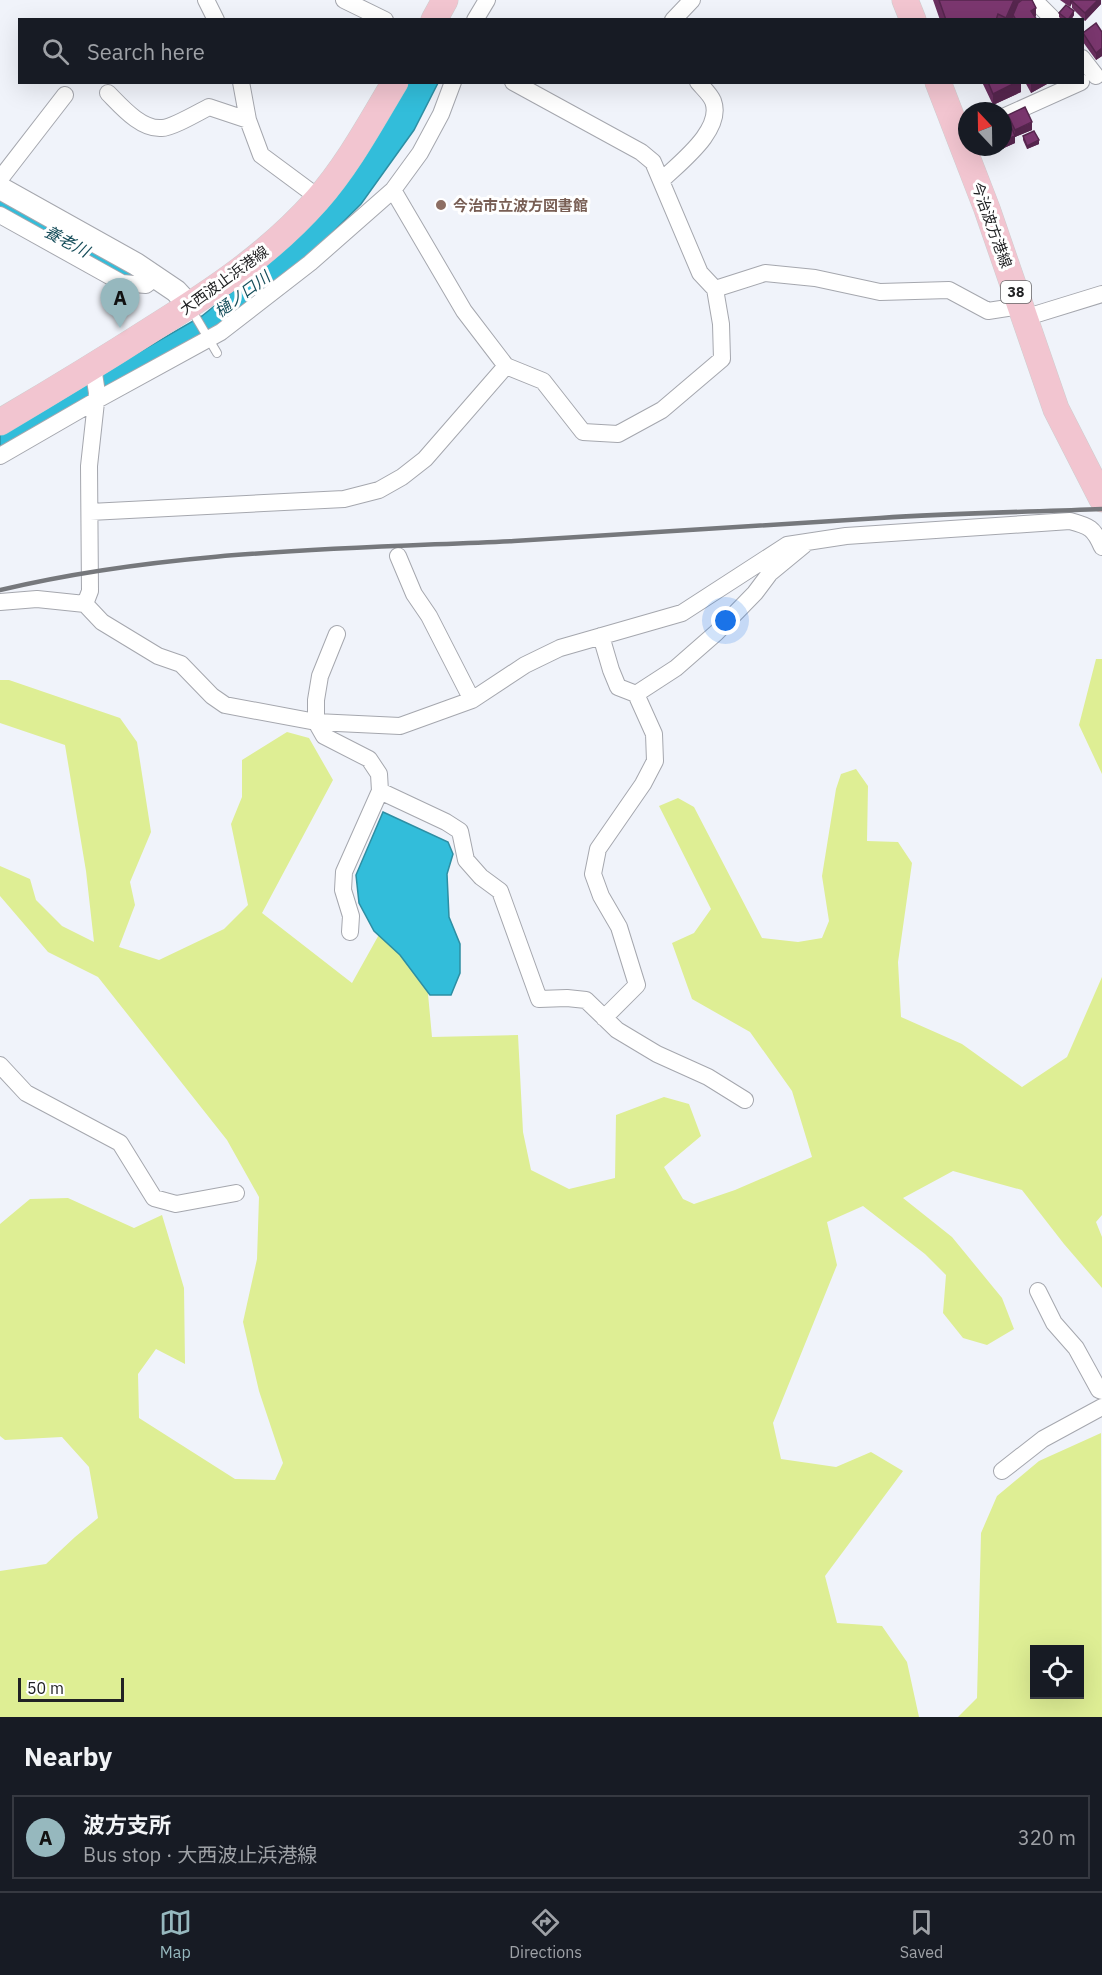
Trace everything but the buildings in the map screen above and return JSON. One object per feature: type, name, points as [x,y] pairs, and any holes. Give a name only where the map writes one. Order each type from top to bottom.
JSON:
[{"type":"main road","points":[[435,18],[445,0]]},
{"type":"main road","points":[[905,0],[912,18]]},
{"type":"main road","name":"大西波止浜港線","points":[[2,418],[94,370],[193,311],[269,248],[319,198],[350,157],[395,84]]},
{"type":"main road","name":"今治波方港線","points":[[939,84],[958,124]]},
{"type":"main road","name":"今治波方港線","points":[[970,156],[1056,409],[1095,475],[1102,499]]},
{"type":"street","points":[[206,0],[215,18]]},
{"type":"street","points":[[344,0],[381,18]]},
{"type":"street","points":[[475,18],[487,0]]},
{"type":"street","points":[[674,18],[692,0]]},
{"type":"street","points":[[1034,0],[1052,18]]},
{"type":"street","points":[[1084,61],[1090,78]]},
{"type":"street","points":[[241,84],[248,120],[261,155],[319,198]]},
{"type":"street","points":[[0,456],[97,396],[211,342],[310,263],[393,190],[420,153],[441,114],[452,84]]},
{"type":"street","points":[[393,190],[464,311],[506,366],[543,381],[583,432],[618,434],[662,410],[722,359],[721,324],[715,288],[700,273],[653,162],[641,152],[517,84]]},
{"type":"street","points":[[661,181],[706,135],[713,124],[715,110],[712,99],[700,84]]},
{"type":"street","points":[[1012,113],[1077,84]]},
{"type":"street","points":[[108,93],[135,118],[150,127],[163,129],[209,107],[248,120]]},
{"type":"street","points":[[0,178],[65,95]]},
{"type":"street","points":[[0,188],[136,264],[176,291],[193,311]]},
{"type":"street","points":[[0,215],[122,283],[146,285],[155,278]]},
{"type":"street","points":[[715,288],[765,273],[815,278],[880,292],[949,290],[988,310],[1022,312],[1102,294]]},
{"type":"street","points":[[90,512],[344,499],[379,490],[402,477],[425,459],[506,366]]},
{"type":"street","points":[[85,604],[90,591],[89,466],[97,396],[94,370]]},
{"type":"street","points":[[0,602],[37,599],[85,604],[102,622],[158,656],[181,664],[212,696],[225,705],[316,722],[400,726],[472,700],[525,665],[560,648],[682,613],[788,545],[846,536],[1070,521],[1086,525],[1097,534],[1102,547]]},
{"type":"street","points":[[636,694],[676,668],[716,633],[755,593],[770,573],[807,542]]},
{"type":"street","points":[[398,556],[414,594],[429,616],[472,700]]},
{"type":"street","points":[[337,634],[320,676],[316,700],[316,722],[324,736],[369,759],[379,774],[380,791],[344,872],[343,890],[351,916],[350,932]]},
{"type":"street","points":[[601,636],[610,669],[618,687],[636,694],[654,734],[655,761],[643,784],[598,849],[592,874],[601,896],[619,927],[637,985],[604,1018]]},
{"type":"street","points":[[380,791],[460,831],[466,861],[481,877],[501,891],[539,999],[585,1000],[617,1030],[657,1054],[708,1077],[745,1100]]},
{"type":"street","points":[[0,1065],[26,1093],[120,1143],[154,1198],[176,1204],[236,1193]]},
{"type":"street","points":[[1038,1291],[1053,1323],[1076,1348],[1099,1390],[1102,1391]]},
{"type":"street","points":[[1002,1471],[1043,1438],[1102,1407]]},
{"type":"lane","points":[[193,311],[211,342]]},
{"type":"green space","points":[[1096,659],[1102,659],[1102,774],[1079,725]]},
{"type":"green space","points":[[0,680],[9,680],[120,718],[137,742],[151,832],[130,882],[135,905],[119,947],[159,960],[224,929],[248,905],[231,824],[242,797],[242,760],[287,732],[309,738],[333,780],[262,913],[352,983],[381,931],[427,983],[432,1037],[518,1035],[523,1132],[531,1170],[569,1189],[615,1178],[616,1115],[664,1097],[689,1104],[701,1136],[664,1167],[683,1199],[694,1204],[735,1190],[812,1157],[792,1091],[750,1032],[692,999],[672,943],[694,933],[711,909],[659,806],[678,798],[694,807],[762,938],[798,942],[822,938],[829,921],[822,876],[836,789],[841,774],[856,769],[868,786],[867,841],[898,842],[912,863],[898,962],[901,1017],[962,1044],[1022,1087],[1067,1057],[1102,977],[1102,1215],[1096,1222],[1102,1237],[1102,1288],[1022,1190],[953,1171],[903,1198],[952,1237],[1002,1298],[1014,1329],[987,1345],[963,1338],[943,1313],[946,1275],[925,1254],[863,1206],[827,1222],[837,1265],[773,1423],[781,1459],[836,1467],[871,1452],[903,1471],[825,1576],[837,1623],[882,1626],[907,1662],[919,1717],[0,1717],[0,1571],[46,1564],[98,1518],[89,1467],[62,1437],[5,1440],[0,1436],[0,1224],[30,1199],[68,1198],[134,1228],[162,1215],[184,1288],[185,1364],[156,1349],[138,1374],[139,1418],[235,1479],[275,1480],[283,1463],[259,1391],[243,1322],[257,1259],[259,1197],[227,1140],[98,977],[48,952],[0,896],[0,866],[30,879],[36,900],[62,926],[94,942],[86,871],[65,745],[0,723]]},
{"type":"green space","points":[[1101,1433],[1102,1717],[958,1717],[977,1698],[981,1533],[997,1496],[1039,1461]]},
{"type":"water","name":"樋ノ口川","points":[[407,84],[437,84],[414,130],[361,204],[324,241],[242,313],[0,450],[0,432],[202,316],[254,274],[384,125]]},
{"type":"water","points":[[383,812],[448,842],[453,854],[447,874],[449,917],[460,944],[460,973],[451,995],[430,995],[400,955],[374,931],[359,903],[356,875]]},
{"type":"waterway","name":"養老川","points":[[0,204],[134,277]]},
{"type":"railway","points":[[0,590],[127,567],[256,553],[514,541],[908,516],[1102,509]]},
{"type":"place","name":"今治市立波方図書館","points":[[441,205]]},
{"type":"place","name":"波方支所","points":[[120,328]]}]
